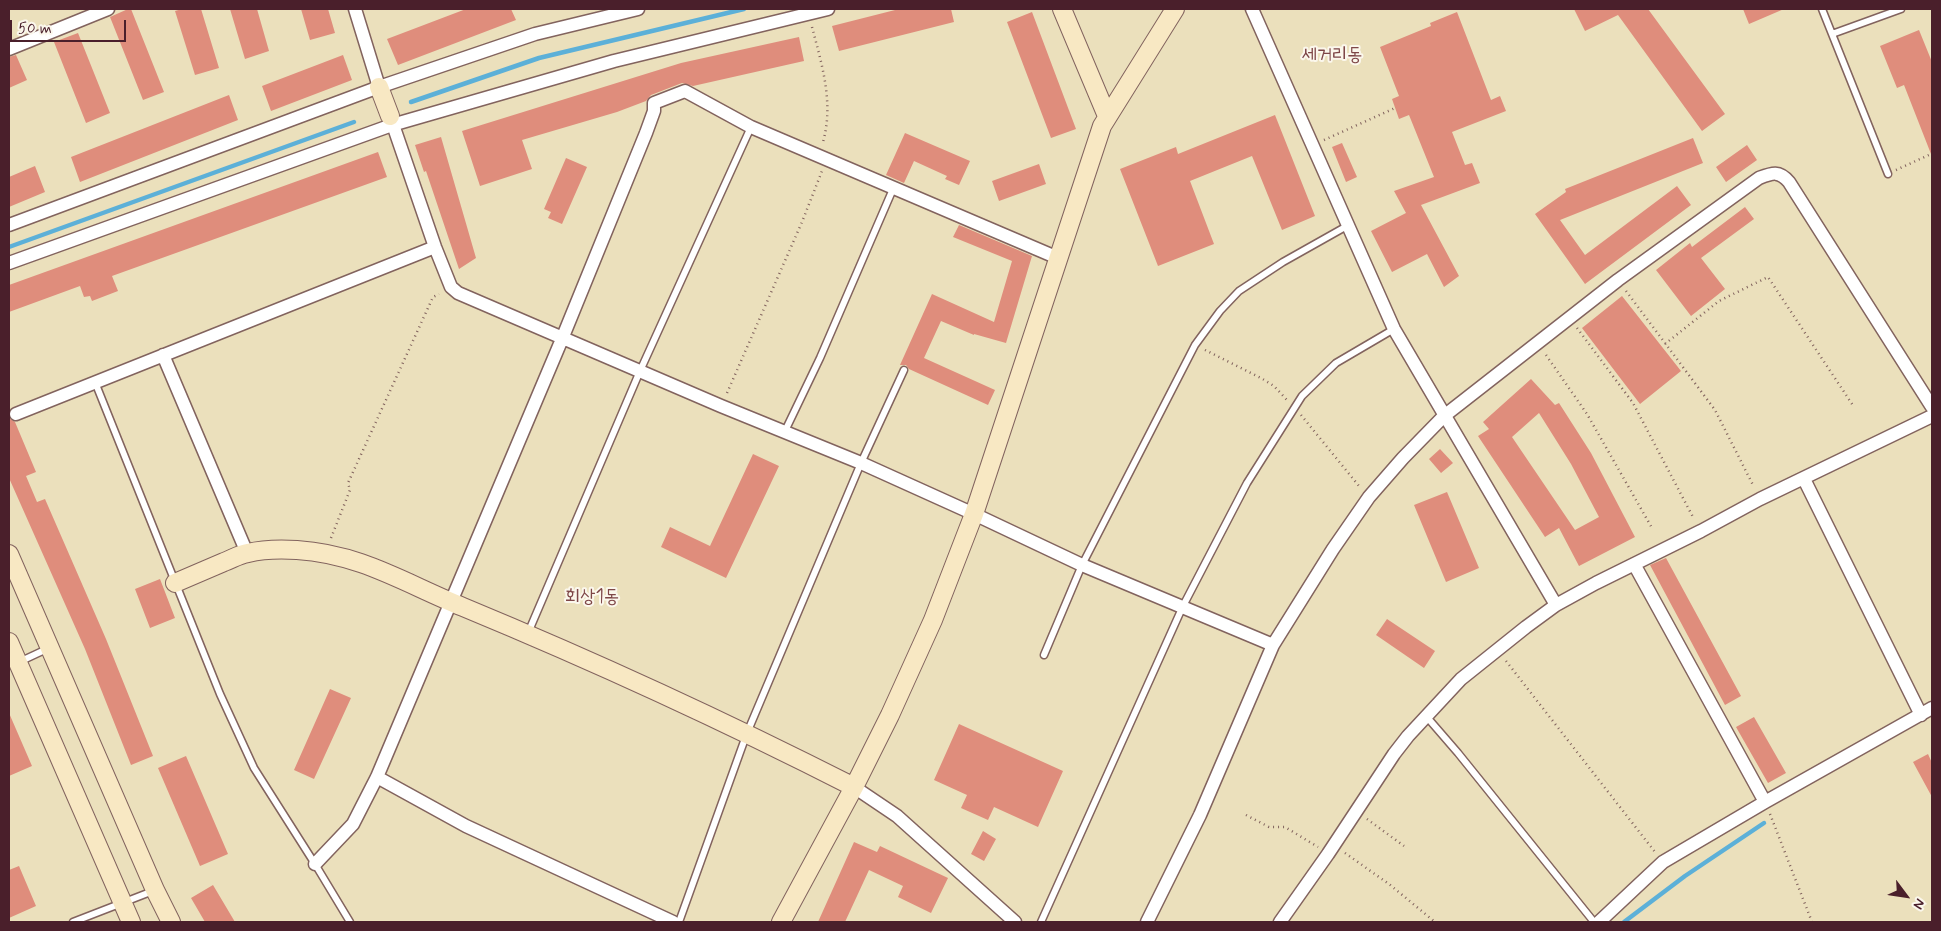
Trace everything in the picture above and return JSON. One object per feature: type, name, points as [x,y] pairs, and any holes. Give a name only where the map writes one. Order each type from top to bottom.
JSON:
[{"type":"street","points":[[9,49],[104,9]]},
{"type":"street","points":[[355,9],[379,87],[435,247],[451,287],[466,297],[562,339],[861,463],[1082,565],[1274,645]]},
{"type":"street","points":[[9,225],[379,87],[535,34],[638,9]]},
{"type":"street","points":[[9,263],[391,120],[614,61],[828,9]]},
{"type":"street","points":[[1062,9],[1107,116]]},
{"type":"street","points":[[781,922],[854,786],[914,663],[974,514],[1107,116],[1175,9]]},
{"type":"street","points":[[1252,9],[1394,329],[1556,605]]},
{"type":"street","points":[[315,864],[353,824],[376,777],[452,602],[562,339],[646,133],[654,112],[654,103],[685,91],[750,127],[1058,258]]},
{"type":"street","points":[[1147,922],[1200,815],[1274,645],[1333,549],[1369,497],[1403,458],[1444,416],[1618,280],[1759,178],[1776,174],[1783,175],[1932,408]]},
{"type":"street","points":[[16,414],[435,247]]},
{"type":"street","points":[[163,355],[247,553]]},
{"type":"street","points":[[1280,922],[1394,754],[1461,679],[1497,650],[1556,605],[1596,582],[1701,531],[1760,499],[1932,416]]},
{"type":"street","points":[[1599,922],[1662,862],[1927,712],[1804,479]]},
{"type":"street","points":[[175,583],[247,553],[272,550],[325,552],[371,565],[747,733],[854,786],[897,816],[1015,922]]},
{"type":"street","points":[[9,554],[155,890],[171,922]]},
{"type":"street","points":[[1634,564],[1765,802]]},
{"type":"street","points":[[9,642],[131,922]]},
{"type":"street","points":[[376,777],[466,826],[673,922]]},
{"type":"lane","points":[[1822,9],[1888,174]]},
{"type":"lane","points":[[1832,34],[1901,9]]},
{"type":"lane","points":[[527,634],[640,371],[750,127]]},
{"type":"lane","points":[[784,431],[820,358],[893,189]]},
{"type":"lane","points":[[1044,655],[1082,565],[1195,345],[1220,311],[1239,291],[1284,262],[1347,226]]},
{"type":"lane","points":[[1041,922],[1183,606],[1247,483],[1302,396],[1336,363],[1394,329]]},
{"type":"lane","points":[[679,922],[747,733],[861,463],[904,370]]},
{"type":"lane","points":[[95,382],[220,694],[254,768],[350,922]]},
{"type":"lane","points":[[18,663],[50,648]]},
{"type":"lane","points":[[1426,716],[1458,752],[1594,922]]},
{"type":"lane","points":[[73,922],[155,890]]},
{"type":"path","points":[[721,406],[802,222],[822,158],[828,108],[822,64],[808,14]]},
{"type":"path","points":[[1312,145],[1395,108]]},
{"type":"path","points":[[1888,174],[1931,154]]},
{"type":"path","points":[[1665,344],[1719,301],[1768,277],[1854,407]]},
{"type":"path","points":[[1618,280],[1715,410],[1760,499]]},
{"type":"path","points":[[325,552],[350,490],[348,483],[387,402],[433,298],[451,287]]},
{"type":"path","points":[[1570,317],[1633,403],[1701,531]]},
{"type":"path","points":[[1538,343],[1587,414],[1652,528]]},
{"type":"path","points":[[1497,650],[1662,862]]},
{"type":"path","points":[[1765,802],[1812,922]]},
{"type":"path","points":[[1356,811],[1404,846]]},
{"type":"path","points":[[1246,815],[1269,827],[1285,826],[1331,849],[1389,884],[1434,922]]},
{"type":"building","points":[[131,9],[164,92],[143,100],[110,17]]},
{"type":"building","points":[[201,9],[219,68],[195,75],[175,11]]},
{"type":"building","points":[[230,9],[257,9],[269,51],[245,59]]},
{"type":"building","points":[[301,9],[328,9],[335,33],[310,40]]},
{"type":"building","points":[[466,9],[511,9],[516,20],[398,65],[387,39]]},
{"type":"building","points":[[899,9],[951,9],[954,22],[839,51],[832,26]]},
{"type":"building","points":[[1574,9],[1648,9],[1725,114],[1702,131],[1618,15],[1585,31]]},
{"type":"building","points":[[1743,9],[1784,9],[1749,24]]},
{"type":"building","points":[[1032,12],[1076,129],[1051,138],[1007,22]]},
{"type":"building","points":[[1457,12],[1491,100],[1500,96],[1506,111],[1452,132],[1465,165],[1472,163],[1480,183],[1421,205],[1459,276],[1444,287],[1427,254],[1392,272],[1371,231],[1406,213],[1394,191],[1434,177],[1409,115],[1399,119],[1392,99],[1399,96],[1380,47],[1431,26],[1430,23]]},
{"type":"building","points":[[1919,30],[1932,62],[1931,154],[1904,85],[1897,88],[1880,46]]},
{"type":"building","points":[[78,33],[110,113],[86,123],[54,42]]},
{"type":"building","points":[[799,37],[804,61],[693,86],[682,83],[651,95],[646,101],[617,112],[522,140],[532,169],[480,186],[462,131],[681,63]]},
{"type":"building","points":[[16,55],[27,80],[9,88],[9,57]]},
{"type":"building","points":[[343,55],[352,80],[271,111],[262,86]]},
{"type":"building","points":[[229,95],[238,120],[80,182],[71,157]]},
{"type":"building","points":[[1275,115],[1315,216],[1282,230],[1252,156],[1190,181],[1214,244],[1158,266],[1120,169],[1176,147],[1178,154]]},
{"type":"building","points":[[905,133],[970,161],[959,185],[945,179],[947,176],[914,161],[904,183],[886,175]]},
{"type":"building","points":[[441,137],[476,258],[459,269],[426,171],[424,172],[415,145]]},
{"type":"building","points":[[1693,138],[1703,163],[1560,220],[1585,255],[1677,186],[1691,205],[1585,284],[1535,214],[1566,192],[1565,189]]},
{"type":"building","points":[[1342,143],[1357,177],[1346,182],[1332,147]]},
{"type":"building","points":[[1747,145],[1757,160],[1726,182],[1716,167]]},
{"type":"building","points":[[378,152],[387,177],[112,276],[118,291],[92,301],[90,296],[84,297],[80,286],[9,312],[9,285]]},
{"type":"building","points":[[566,158],[587,167],[562,224],[548,218],[551,212],[544,209]]},
{"type":"building","points":[[1039,164],[1046,184],[999,201],[992,181]]},
{"type":"building","points":[[35,166],[45,192],[9,207],[9,177]]},
{"type":"building","points":[[1745,207],[1754,219],[1701,258],[1725,289],[1691,316],[1656,270],[1690,243],[1692,247]]},
{"type":"building","points":[[959,225],[1032,256],[1006,343],[974,335],[941,321],[924,358],[995,390],[988,405],[909,369],[906,365],[900,365],[932,294],[994,322],[1012,261],[953,237]]},
{"type":"building","points":[[1622,296],[1681,371],[1640,404],[1582,328]]},
{"type":"building","points":[[1531,379],[1555,405],[1559,403],[1591,453],[1635,537],[1579,566],[1559,528],[1545,537],[1478,436],[1489,429],[1483,422]],"holes":[[[1539,413],[1571,464],[1599,517],[1575,530],[1512,437]]]},
{"type":"building","points":[[9,418],[15,422],[36,472],[26,476],[37,502],[45,499],[106,639],[153,756],[131,765],[85,649],[9,478]]},
{"type":"building","points":[[1440,449],[1453,463],[1441,473],[1429,459]]},
{"type":"building","points":[[753,454],[779,466],[726,578],[661,547],[670,527],[710,546]]},
{"type":"building","points":[[1447,492],[1479,568],[1446,582],[1414,505]]},
{"type":"building","points":[[1666,558],[1741,696],[1725,705],[1650,565]]},
{"type":"building","points":[[160,579],[175,618],[150,628],[135,589]]},
{"type":"building","points":[[1387,619],[1435,651],[1424,668],[1376,635]]},
{"type":"building","points":[[330,689],[351,698],[314,779],[294,770]]},
{"type":"building","points":[[9,713],[32,766],[9,776]]},
{"type":"building","points":[[1754,717],[1786,773],[1768,783],[1736,727]]},
{"type":"building","points":[[959,724],[1063,771],[1038,827],[994,807],[988,820],[961,808],[967,795],[934,780]]},
{"type":"building","points":[[1928,754],[1932,763],[1932,797],[1913,762]]},
{"type":"building","points":[[186,756],[228,854],[200,866],[158,768]]},
{"type":"building","points":[[983,831],[996,839],[984,861],[971,854]]},
{"type":"building","points":[[854,842],[877,852],[880,846],[948,878],[931,913],[898,897],[903,886],[869,870],[845,922],[818,922]]},
{"type":"building","points":[[19,866],[36,906],[9,918],[9,870]]},
{"type":"building","points":[[213,885],[235,922],[205,922],[191,898]]},
{"type":"waterway","points":[[411,102],[539,58],[744,9]]},
{"type":"waterway","points":[[9,247],[354,122]]},
{"type":"waterway","points":[[1624,922],[1685,876],[1764,823]]},
{"type":"district","name":"세거리동","points":[[1332,56]]},
{"type":"district","name":"회상1동","points":[[592,598]]}]
